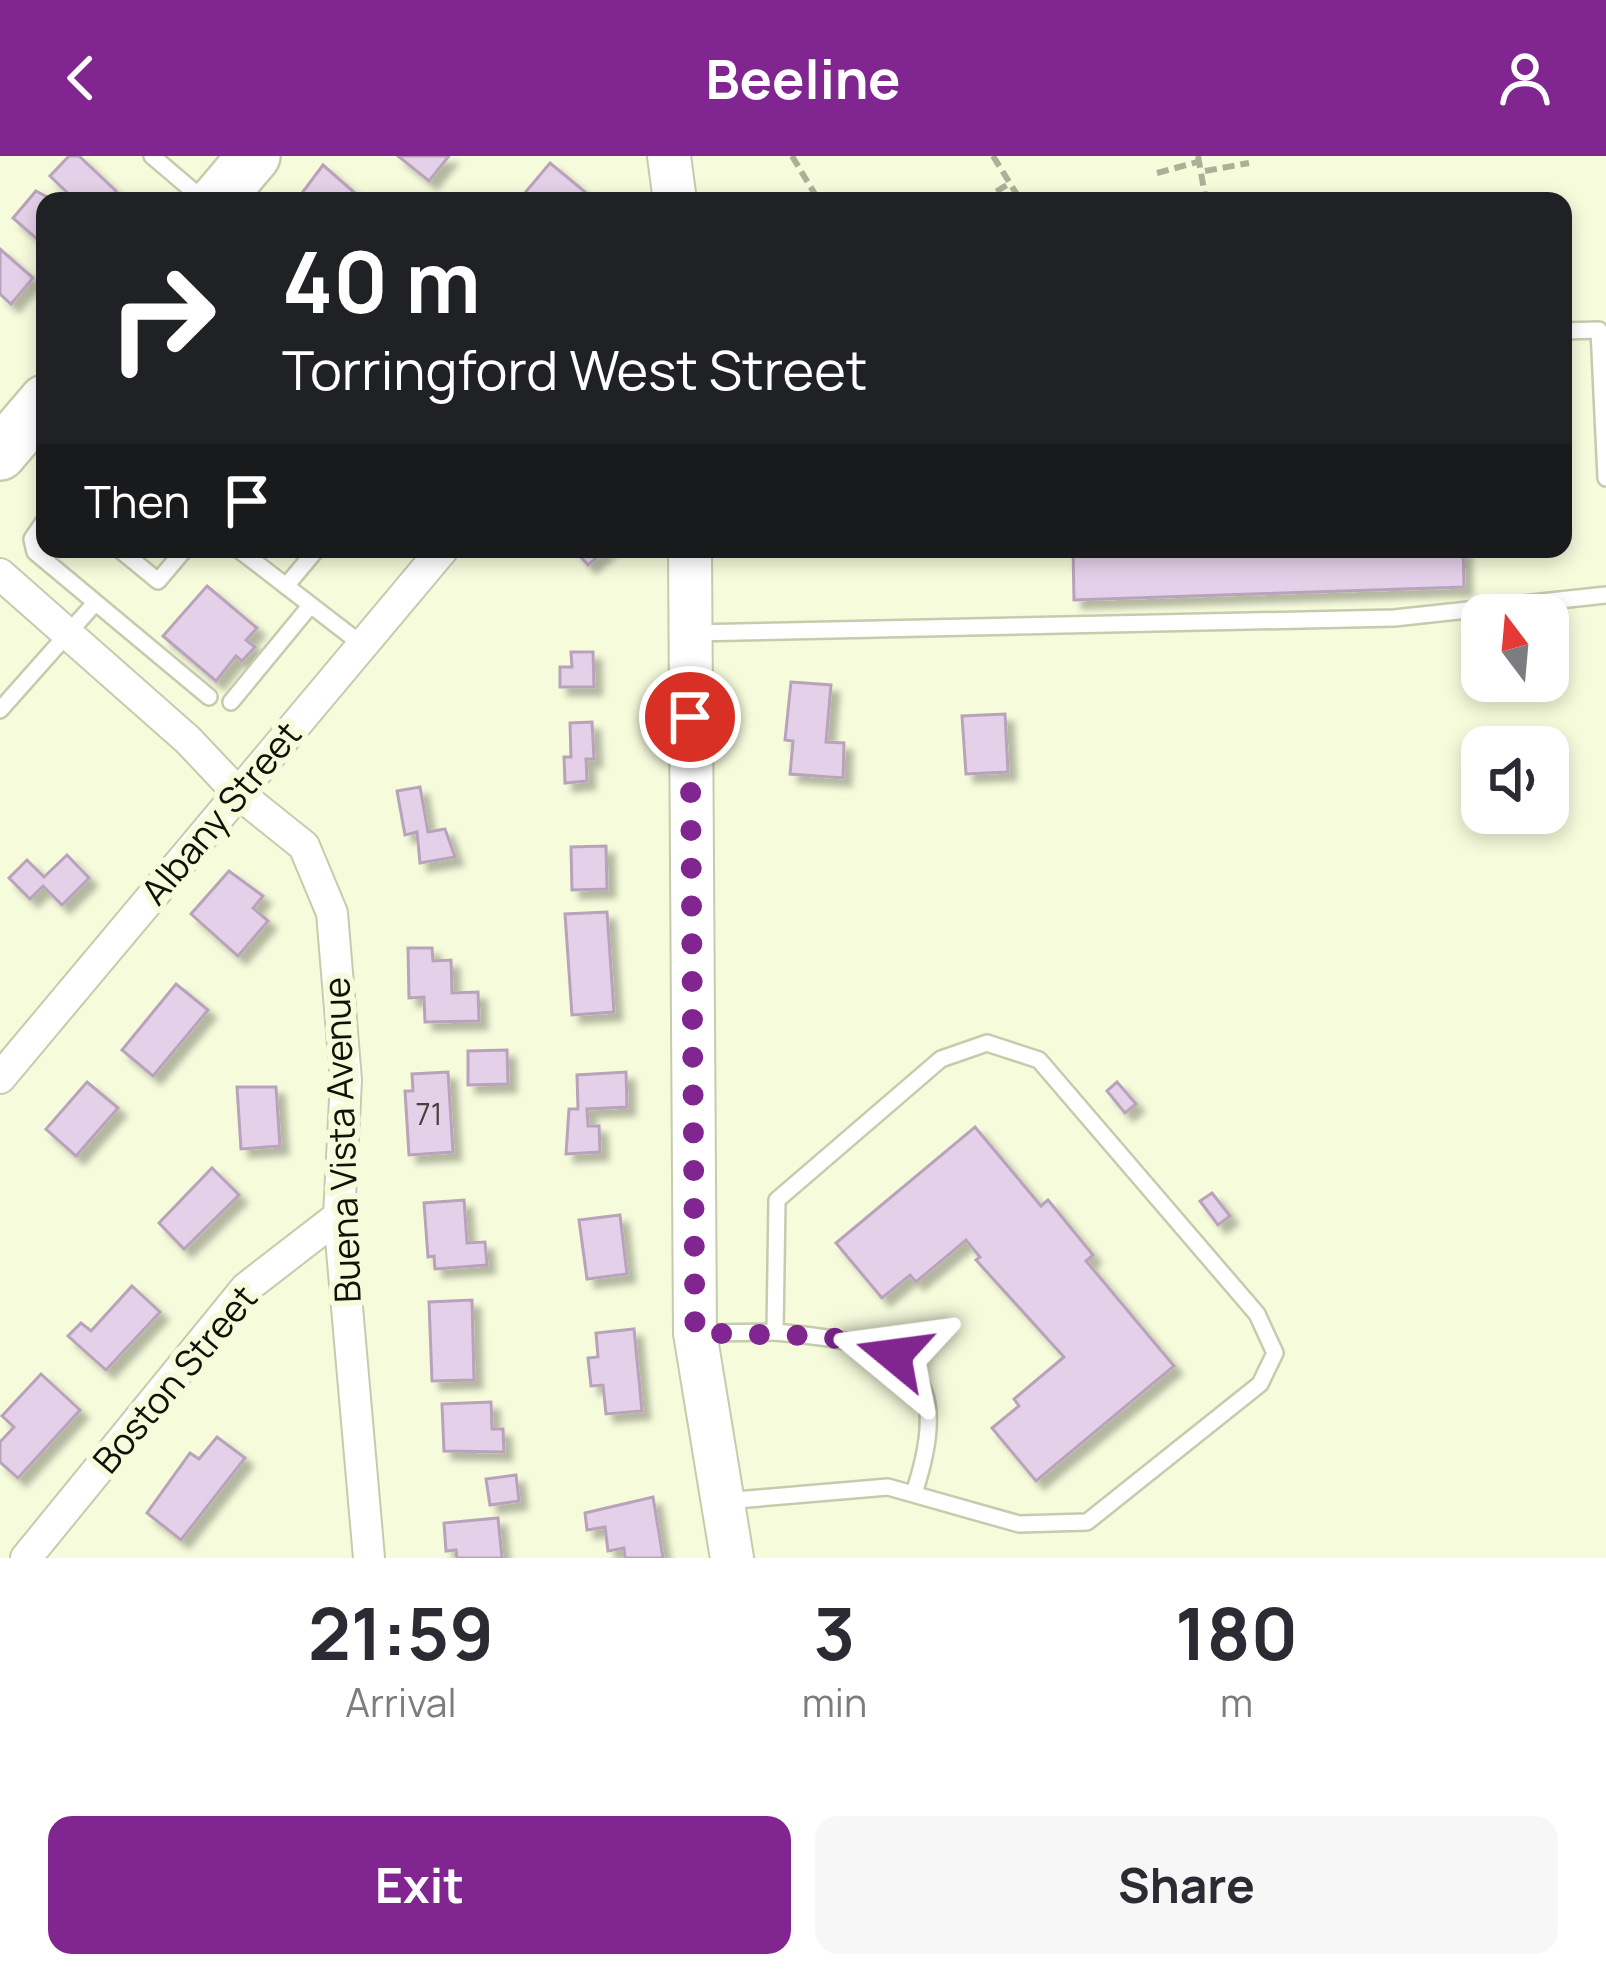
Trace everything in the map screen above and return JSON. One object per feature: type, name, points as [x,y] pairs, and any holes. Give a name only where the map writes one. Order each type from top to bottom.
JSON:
[{"type":"highway","points":[[224,192],[254,156]]},
{"type":"highway","points":[[0,454],[36,412]]},
{"type":"main road","points":[[669,156],[674,192]]},
{"type":"main road","points":[[690,558],[695,1333],[732,1558]]},
{"type":"street","name":"Albany Street","points":[[0,1078],[435,558]]},
{"type":"street","name":"Buena Vista Avenue","points":[[0,574],[188,740],[239,794],[304,845],[332,913],[346,1080],[339,1216],[369,1558]]},
{"type":"street","name":"Boston Street","points":[[26,1558],[246,1288],[339,1216]]},
{"type":"lane","points":[[152,156],[194,192]]},
{"type":"lane","points":[[1572,331],[1602,330],[1606,478]]},
{"type":"lane","points":[[42,558],[209,697]]},
{"type":"lane","points":[[130,558],[158,581],[177,558]]},
{"type":"lane","points":[[250,558],[360,643]]},
{"type":"lane","points":[[286,586],[309,558]]},
{"type":"lane","points":[[689,633],[1394,617],[1606,595]]},
{"type":"lane","points":[[0,710],[95,603]]},
{"type":"lane","points":[[231,702],[310,605]]},
{"type":"lane","points":[[722,1501],[888,1487],[962,1512],[1019,1524],[1087,1522],[1239,1406],[1272,1368],[1270,1332],[1039,1060],[987,1043],[941,1059],[777,1200],[775,1332]]},
{"type":"lane","points":[[695,1333],[827,1336],[894,1355],[923,1382],[931,1440],[914,1493]]},
{"type":"path","points":[[792,156],[814,192]]},
{"type":"path","points":[[993,156],[1016,192]]},
{"type":"path","points":[[1157,173],[1199,158],[1206,192]]},
{"type":"path","points":[[1205,171],[1249,163]]},
{"type":"path","points":[[996,192],[1010,183]]},
{"type":"building","points":[[69,156],[79,156],[116,191],[67,192],[50,176]]},
{"type":"building","points":[[398,156],[449,156],[429,181]]},
{"type":"building","points":[[550,163],[585,192],[526,192]]},
{"type":"building","points":[[323,165],[354,192],[303,192]]},
{"type":"building","points":[[36,191],[38,192],[36,238],[13,218]]},
{"type":"building","points":[[0,249],[33,278],[11,304],[0,294]]},
{"type":"building","points":[[1073,558],[1463,558],[1464,587],[1074,600]]},
{"type":"building","points":[[207,586],[257,628],[246,640],[255,647],[242,661],[236,656],[216,681],[163,636]]},
{"type":"building","points":[[571,652],[593,652],[594,687],[560,687],[560,667],[572,667]]},
{"type":"building","points":[[791,682],[831,685],[826,742],[844,743],[843,778],[790,774],[793,741],[785,740]]},
{"type":"building","points":[[1005,714],[1008,772],[966,774],[962,716]]},
{"type":"building","points":[[592,722],[594,759],[586,759],[587,781],[565,783],[564,757],[571,757],[570,723]]},
{"type":"building","points":[[420,787],[428,832],[445,829],[455,857],[420,863],[417,832],[405,835],[397,791]]},
{"type":"building","points":[[606,846],[607,889],[572,890],[571,847]]},
{"type":"building","points":[[67,855],[89,878],[62,905],[43,886],[30,899],[9,878],[27,860],[44,877]]},
{"type":"building","points":[[229,871],[263,896],[253,908],[268,921],[238,956],[191,914]]},
{"type":"building","points":[[607,912],[614,1012],[572,1015],[565,914]]},
{"type":"building","points":[[408,948],[432,948],[433,961],[451,960],[452,993],[478,992],[479,1021],[425,1022],[424,997],[409,998]]},
{"type":"building","points":[[176,984],[208,1010],[153,1076],[122,1050]]},
{"type":"building","points":[[507,1050],[508,1084],[468,1085],[468,1051]]},
{"type":"building","points":[[448,1072],[453,1152],[409,1155],[405,1091],[413,1091],[412,1074]]},
{"type":"building","points":[[626,1072],[627,1107],[587,1109],[588,1126],[599,1126],[600,1152],[566,1154],[569,1109],[578,1109],[577,1075]]},
{"type":"building","points":[[87,1082],[118,1108],[76,1156],[46,1129]]},
{"type":"building","points":[[1117,1082],[1136,1104],[1125,1113],[1107,1091]]},
{"type":"building","points":[[237,1087],[276,1087],[280,1146],[241,1149]]},
{"type":"building","points":[[975,1127],[1041,1206],[1048,1200],[1093,1255],[1086,1261],[1174,1366],[1036,1481],[992,1428],[1019,1406],[1014,1399],[1064,1357],[976,1260],[980,1257],[966,1240],[916,1282],[910,1275],[882,1298],[836,1243]]},
{"type":"building","points":[[212,1168],[239,1195],[184,1249],[159,1223]]},
{"type":"building","points":[[1212,1193],[1230,1216],[1218,1225],[1200,1201]]},
{"type":"building","points":[[464,1200],[467,1243],[485,1242],[487,1265],[435,1269],[434,1256],[428,1257],[424,1203]]},
{"type":"building","points":[[620,1215],[627,1274],[587,1279],[579,1220]]},
{"type":"building","points":[[132,1286],[160,1312],[106,1370],[68,1336],[81,1323],[91,1331]]},
{"type":"building","points":[[472,1300],[474,1380],[432,1381],[429,1302]]},
{"type":"building","points":[[634,1329],[642,1411],[606,1414],[603,1385],[591,1386],[588,1358],[598,1357],[596,1333]]},
{"type":"building","points":[[41,1374],[80,1410],[18,1478],[0,1462],[0,1442],[14,1427],[2,1416]]},
{"type":"building","points":[[491,1402],[492,1429],[503,1429],[504,1452],[444,1451],[442,1404]]},
{"type":"building","points":[[217,1437],[245,1458],[181,1540],[147,1513],[190,1453],[199,1459]]},
{"type":"building","points":[[516,1475],[519,1501],[490,1505],[486,1479]]},
{"type":"building","points":[[653,1497],[663,1558],[625,1558],[624,1548],[608,1551],[605,1527],[587,1530],[585,1513]]},
{"type":"building","points":[[498,1518],[502,1558],[457,1558],[456,1550],[446,1551],[444,1523]]},
{"type":"route","points":[[690,717],[695,1333],[827,1336],[894,1355]]}]
